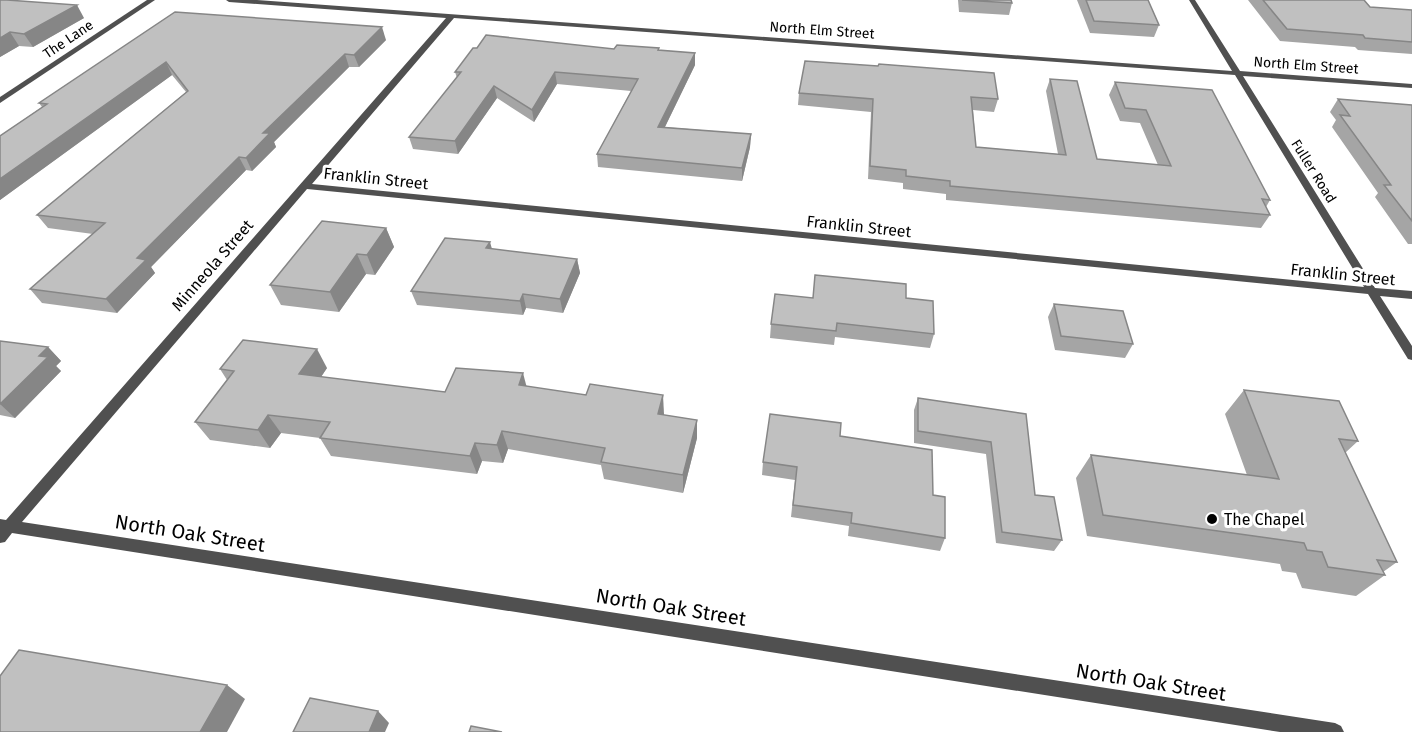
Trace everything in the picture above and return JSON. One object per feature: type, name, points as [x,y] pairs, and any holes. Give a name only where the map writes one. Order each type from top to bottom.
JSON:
[{"type":"street","name":"The Lane","points":[[0,101],[152,0]]},
{"type":"street","name":"North Elm Street","points":[[229,0],[1412,87]]},
{"type":"street","name":"Fuller Road","points":[[1192,0],[1412,356]]},
{"type":"street","name":"Minneola Street","points":[[3,529],[451,17]]},
{"type":"street","name":"Franklin Street","points":[[304,186],[1412,296]]},
{"type":"street","name":"North Oak Street","points":[[3,529],[1335,732]]},
{"type":"building","points":[[0,0],[77,5],[24,34],[10,32],[0,38]]},
{"type":"building","points":[[962,0],[1011,0],[1012,3]]},
{"type":"building","points":[[1086,0],[1148,0],[1159,25],[1094,21]]},
{"type":"building","points":[[1263,0],[1364,0],[1370,7],[1412,10],[1412,42],[1365,38],[1363,35],[1287,29]]},
{"type":"building","points":[[175,12],[382,27],[354,55],[345,54],[263,133],[270,133],[246,158],[239,157],[137,258],[146,260],[106,299],[30,289],[105,223],[37,215],[188,91],[166,62],[0,179],[0,136],[47,104],[39,103]]},
{"type":"building","points":[[486,35],[614,49],[617,45],[695,53],[658,127],[751,134],[742,168],[597,154],[638,79],[555,72],[532,110],[494,86],[455,141],[409,137],[461,72],[455,72],[473,48],[477,48]]},
{"type":"building","points":[[805,61],[994,73],[998,99],[971,97],[976,147],[1066,155],[1050,79],[1077,81],[1097,159],[1171,166],[1146,110],[1125,108],[1115,82],[1212,90],[1270,200],[1262,199],[1270,215],[950,186],[950,181],[906,176],[906,170],[870,166],[873,99],[799,93]]},
{"type":"building","points":[[1338,99],[1412,105],[1412,221],[1384,185],[1391,185],[1340,115],[1350,116]]},
{"type":"building","points":[[322,221],[386,228],[367,255],[357,254],[330,292],[270,285]]},
{"type":"building","points":[[445,238],[490,242],[486,248],[577,259],[560,299],[523,294],[520,301],[411,291]]},
{"type":"building","points":[[815,275],[906,284],[906,298],[933,301],[934,334],[837,323],[836,331],[771,324],[775,294],[813,298]]},
{"type":"building","points":[[1054,304],[1123,311],[1133,344],[1061,336]]},
{"type":"building","points":[[243,340],[317,349],[299,374],[445,392],[456,368],[523,373],[519,385],[586,395],[590,384],[663,395],[658,414],[697,420],[683,475],[601,462],[605,448],[502,431],[497,445],[475,443],[470,456],[320,438],[330,422],[268,415],[258,430],[195,422],[234,371],[220,369]]},
{"type":"building","points":[[0,341],[48,347],[39,356],[48,357],[0,404]]},
{"type":"building","points":[[1244,390],[1339,401],[1358,441],[1339,439],[1397,562],[1377,560],[1385,575],[1328,567],[1322,552],[1307,550],[1304,543],[1103,515],[1091,455],[1279,479]]},
{"type":"building","points":[[918,398],[1026,414],[1035,495],[1054,497],[1062,540],[1002,532],[991,442],[918,431]]},
{"type":"building","points":[[770,414],[841,423],[840,436],[932,450],[933,495],[945,497],[945,538],[851,523],[852,513],[793,505],[797,467],[763,462]]},
{"type":"building","points":[[19,650],[227,685],[200,732],[0,732],[0,676]]},
{"type":"building","points":[[310,698],[378,711],[369,732],[293,732]]},
{"type":"building","points":[[471,726],[502,732],[469,732]]},
{"type":"place","name":"The Chapel","points":[[1212,519]]}]
